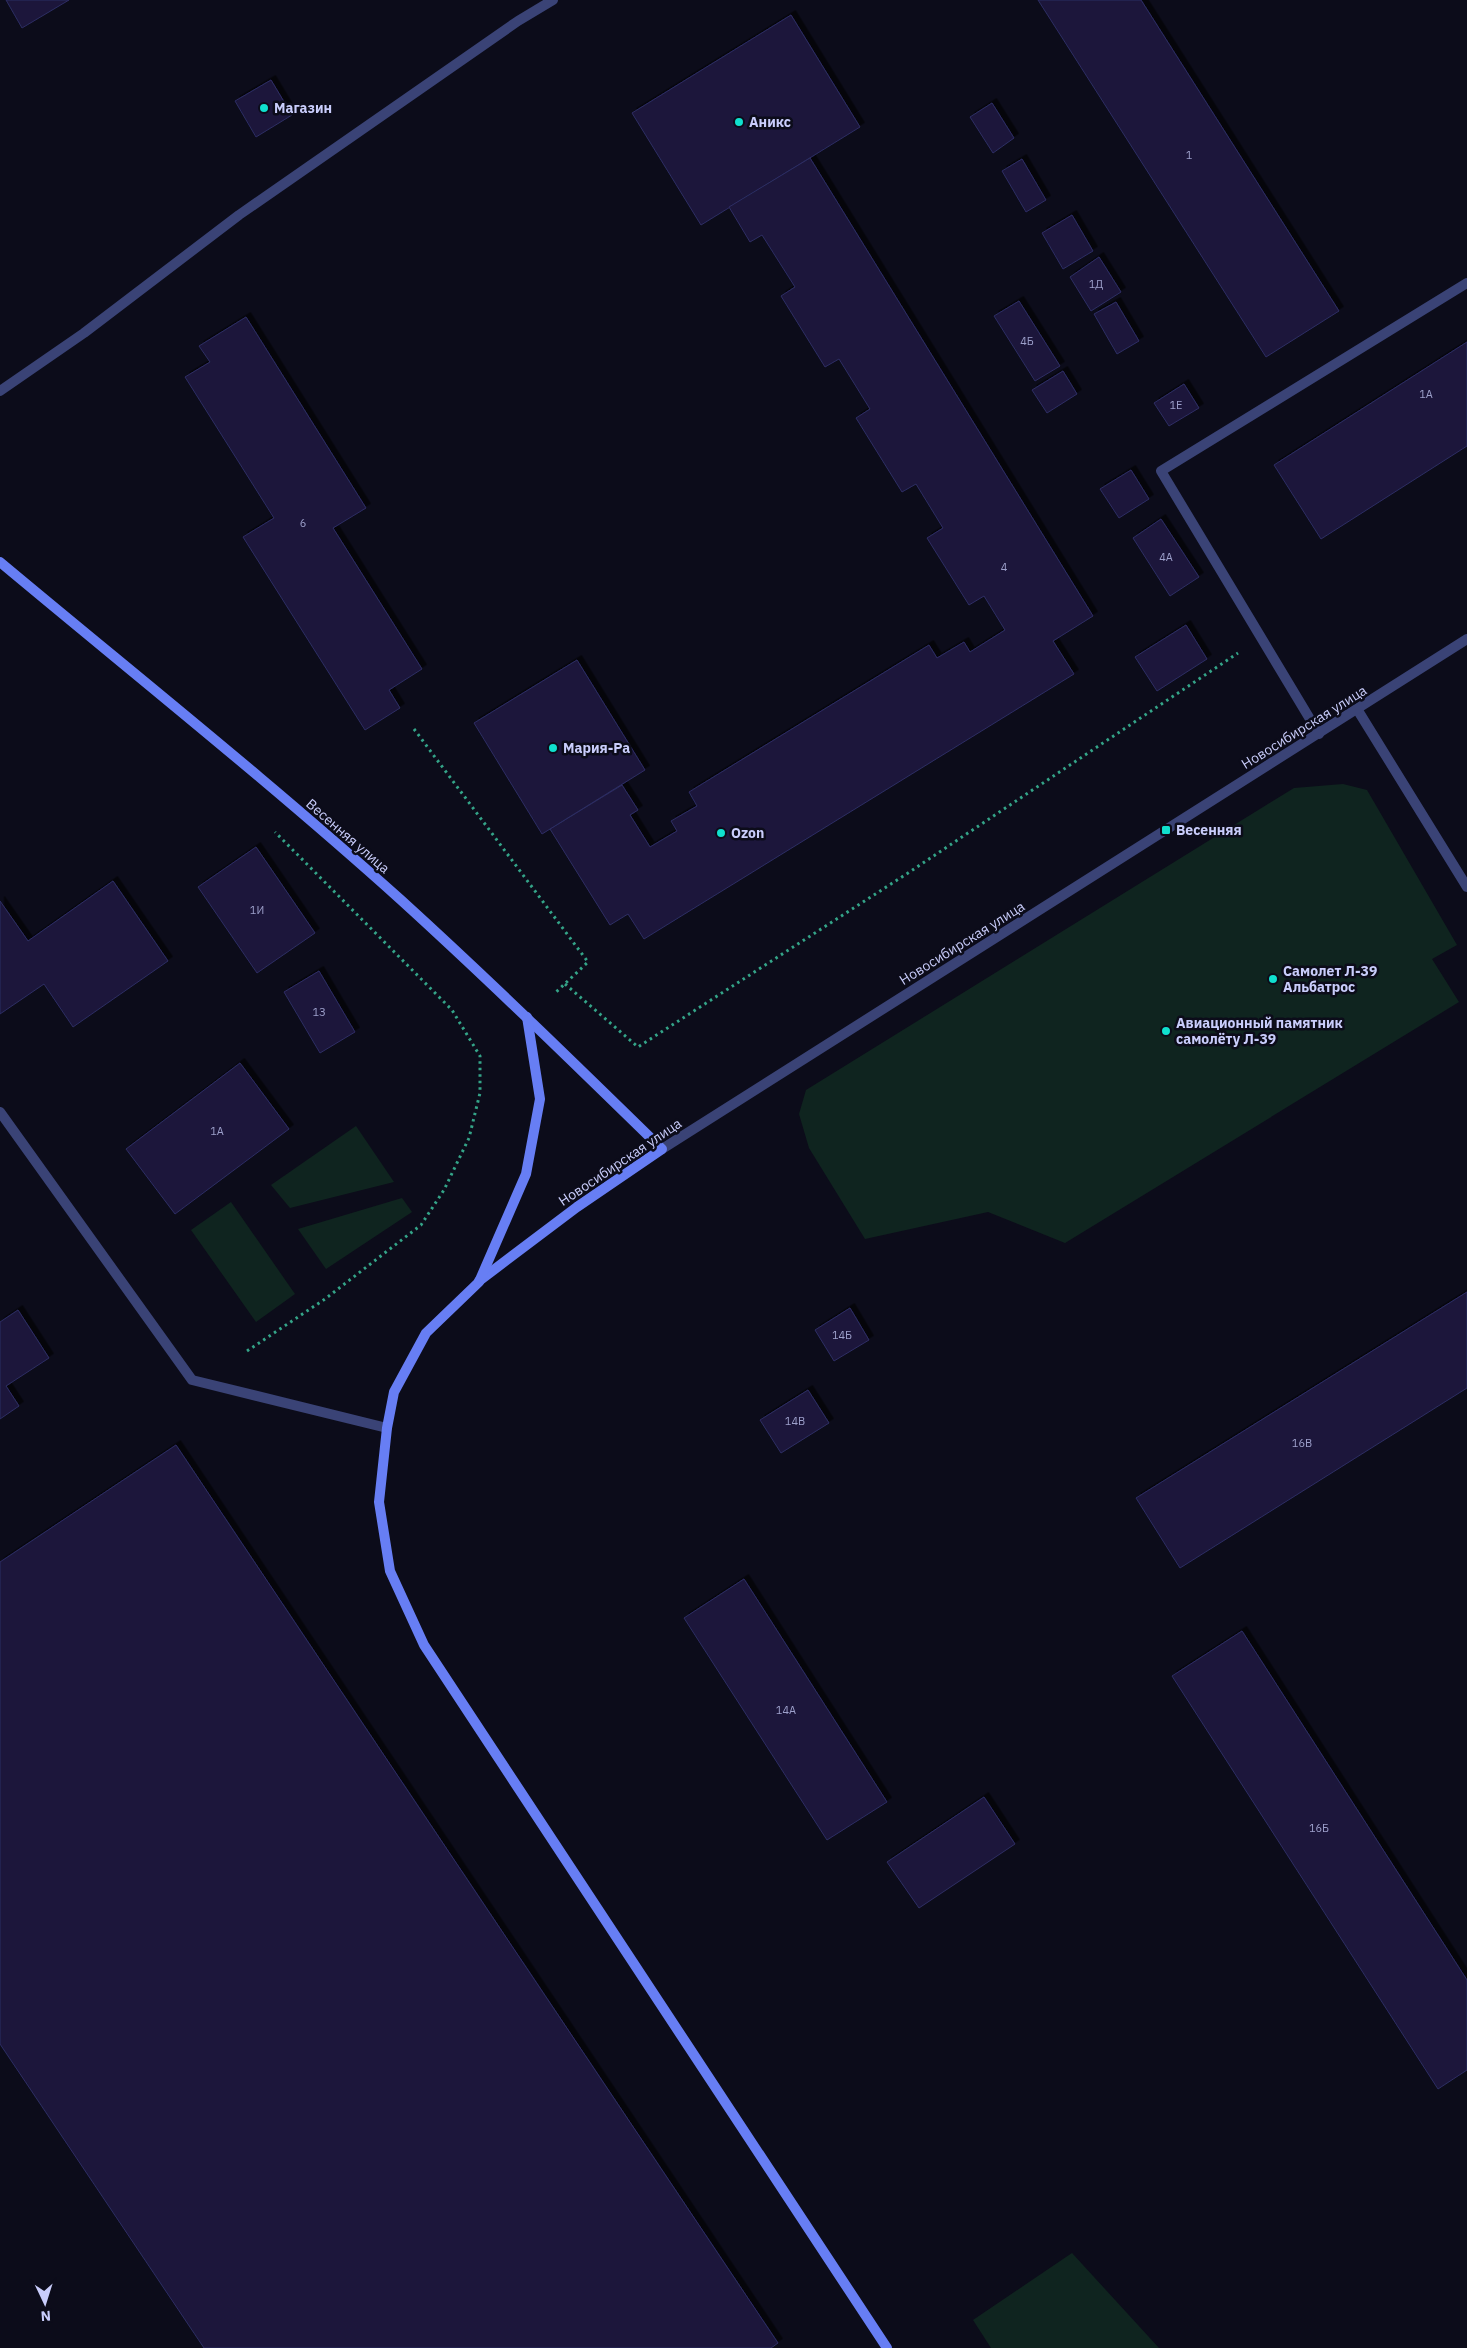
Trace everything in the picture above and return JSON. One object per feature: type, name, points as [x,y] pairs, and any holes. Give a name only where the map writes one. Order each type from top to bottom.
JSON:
[{"type":"main road","name":"Весенняя улица","points":[[0,562],[290,803],[401,900],[527,1017],[662,1149]]},
{"type":"main road","points":[[479,1282],[526,1174],[540,1099],[527,1017]]},
{"type":"main road","name":"Новосибирская улица","points":[[662,1149],[577,1207],[479,1282],[426,1333],[394,1392],[386,1428],[379,1502],[390,1571],[424,1645],[887,2348]]},
{"type":"street","points":[[0,391],[84,333],[239,215],[518,21],[553,0]]},
{"type":"street","points":[[1319,734],[1161,471],[1467,283]]},
{"type":"street","name":"Новосибирская улица","points":[[662,1149],[1467,640]]},
{"type":"street","points":[[1357,710],[1467,887]]},
{"type":"street","points":[[0,1112],[192,1380],[386,1428]]},
{"type":"path","points":[[565,984],[638,1047],[908,873],[1261,638]]},
{"type":"path","points":[[414,729],[588,962],[554,994]]},
{"type":"path","points":[[247,1351],[325,1299],[421,1225],[444,1190],[469,1138],[480,1093],[480,1056],[452,1010],[275,832]]},
{"type":"green space","points":[[1343,784],[1367,790],[1457,945],[1432,959],[1459,1002],[1065,1243],[988,1212],[865,1239],[809,1148],[799,1114],[806,1090],[1294,788]]},
{"type":"green space","points":[[356,1126],[394,1182],[290,1208],[271,1185]]},
{"type":"green space","points":[[402,1198],[412,1212],[326,1269],[298,1229]]},
{"type":"green space","points":[[231,1202],[295,1294],[256,1322],[191,1230]]},
{"type":"green space","points":[[1072,2253],[1159,2348],[991,2348],[973,2320]]},
{"type":"building","points":[[6,0],[69,0],[22,28]]},
{"type":"building","points":[[1038,0],[1141,0],[1339,311],[1266,357]]},
{"type":"building","points":[[791,15],[860,127],[701,225],[632,113]]},
{"type":"building","name":"Магазин","points":[[271,80],[292,115],[256,137],[235,101]]},
{"type":"building","points":[[992,103],[1014,138],[993,153],[970,117]]},
{"type":"building","points":[[810,158],[1093,616],[1053,641],[1074,674],[644,939],[628,914],[610,925],[550,829],[622,785],[638,810],[630,815],[650,847],[677,831],[671,821],[697,806],[689,792],[929,645],[937,658],[964,642],[970,652],[1005,630],[984,596],[969,605],[927,538],[943,528],[916,484],[902,492],[856,418],[870,409],[839,359],[825,367],[781,296],[795,287],[762,235],[750,242],[729,207]]},
{"type":"building","points":[[1022,159],[1046,200],[1026,212],[1002,171]]},
{"type":"building","points":[[1072,215],[1093,251],[1063,269],[1042,233]]},
{"type":"building","points":[[1099,257],[1121,292],[1091,311],[1070,277]]},
{"type":"building","points":[[1019,301],[1060,366],[1035,381],[994,316]]},
{"type":"building","points":[[1116,302],[1139,341],[1117,354],[1094,314]]},
{"type":"building","points":[[246,317],[366,508],[333,528],[422,669],[389,690],[400,708],[365,730],[243,537],[274,518],[185,377],[210,362],[199,346]]},
{"type":"building","points":[[1467,342],[1467,446],[1321,539],[1274,465]]},
{"type":"building","points":[[1063,371],[1077,394],[1047,413],[1032,390]]},
{"type":"building","points":[[1184,384],[1199,408],[1169,426],[1154,403]]},
{"type":"building","points":[[1131,470],[1149,499],[1119,518],[1100,489]]},
{"type":"building","points":[[1161,519],[1199,577],[1170,596],[1133,538]]},
{"type":"building","points":[[1186,625],[1207,659],[1157,691],[1135,657]]},
{"type":"building","points":[[577,660],[645,770],[542,834],[474,723]]},
{"type":"building","points":[[256,847],[315,933],[257,973],[198,887]]},
{"type":"building","points":[[113,881],[168,961],[73,1027],[44,984],[0,1014],[0,901],[28,941]]},
{"type":"building","points":[[319,971],[355,1032],[320,1053],[284,992]]},
{"type":"building","points":[[240,1063],[289,1129],[175,1214],[126,1149]]},
{"type":"building","points":[[1467,1292],[1467,1388],[1180,1568],[1136,1498]]},
{"type":"building","points":[[850,1308],[869,1340],[834,1361],[815,1330]]},
{"type":"building","points":[[18,1310],[49,1358],[6,1386],[19,1406],[0,1419],[0,1322]]},
{"type":"building","points":[[808,1390],[829,1423],[781,1453],[760,1420]]},
{"type":"building","points":[[176,1445],[778,2343],[771,2348],[204,2348],[0,2044],[0,1562]]},
{"type":"building","points":[[744,1579],[887,1802],[827,1840],[684,1618]]},
{"type":"building","points":[[1242,1631],[1467,1980],[1467,2070],[1438,2089],[1172,1676]]},
{"type":"building","points":[[984,1797],[1015,1844],[919,1908],[887,1862]]},
{"type":"place","name":"Магазин","points":[[264,108]]},
{"type":"place","name":"Аникс","points":[[739,122]]},
{"type":"place","name":"Мария-Ра","points":[[553,748]]},
{"type":"place","name":"Весенняя","points":[[1166,830]]},
{"type":"place","name":"Ozon","points":[[721,833]]},
{"type":"place","name":"Самолет Л-39 Альбатрос","points":[[1273,979]]},
{"type":"place","name":"Авиационный памятник самолёту Л-39","points":[[1166,1031]]}]
